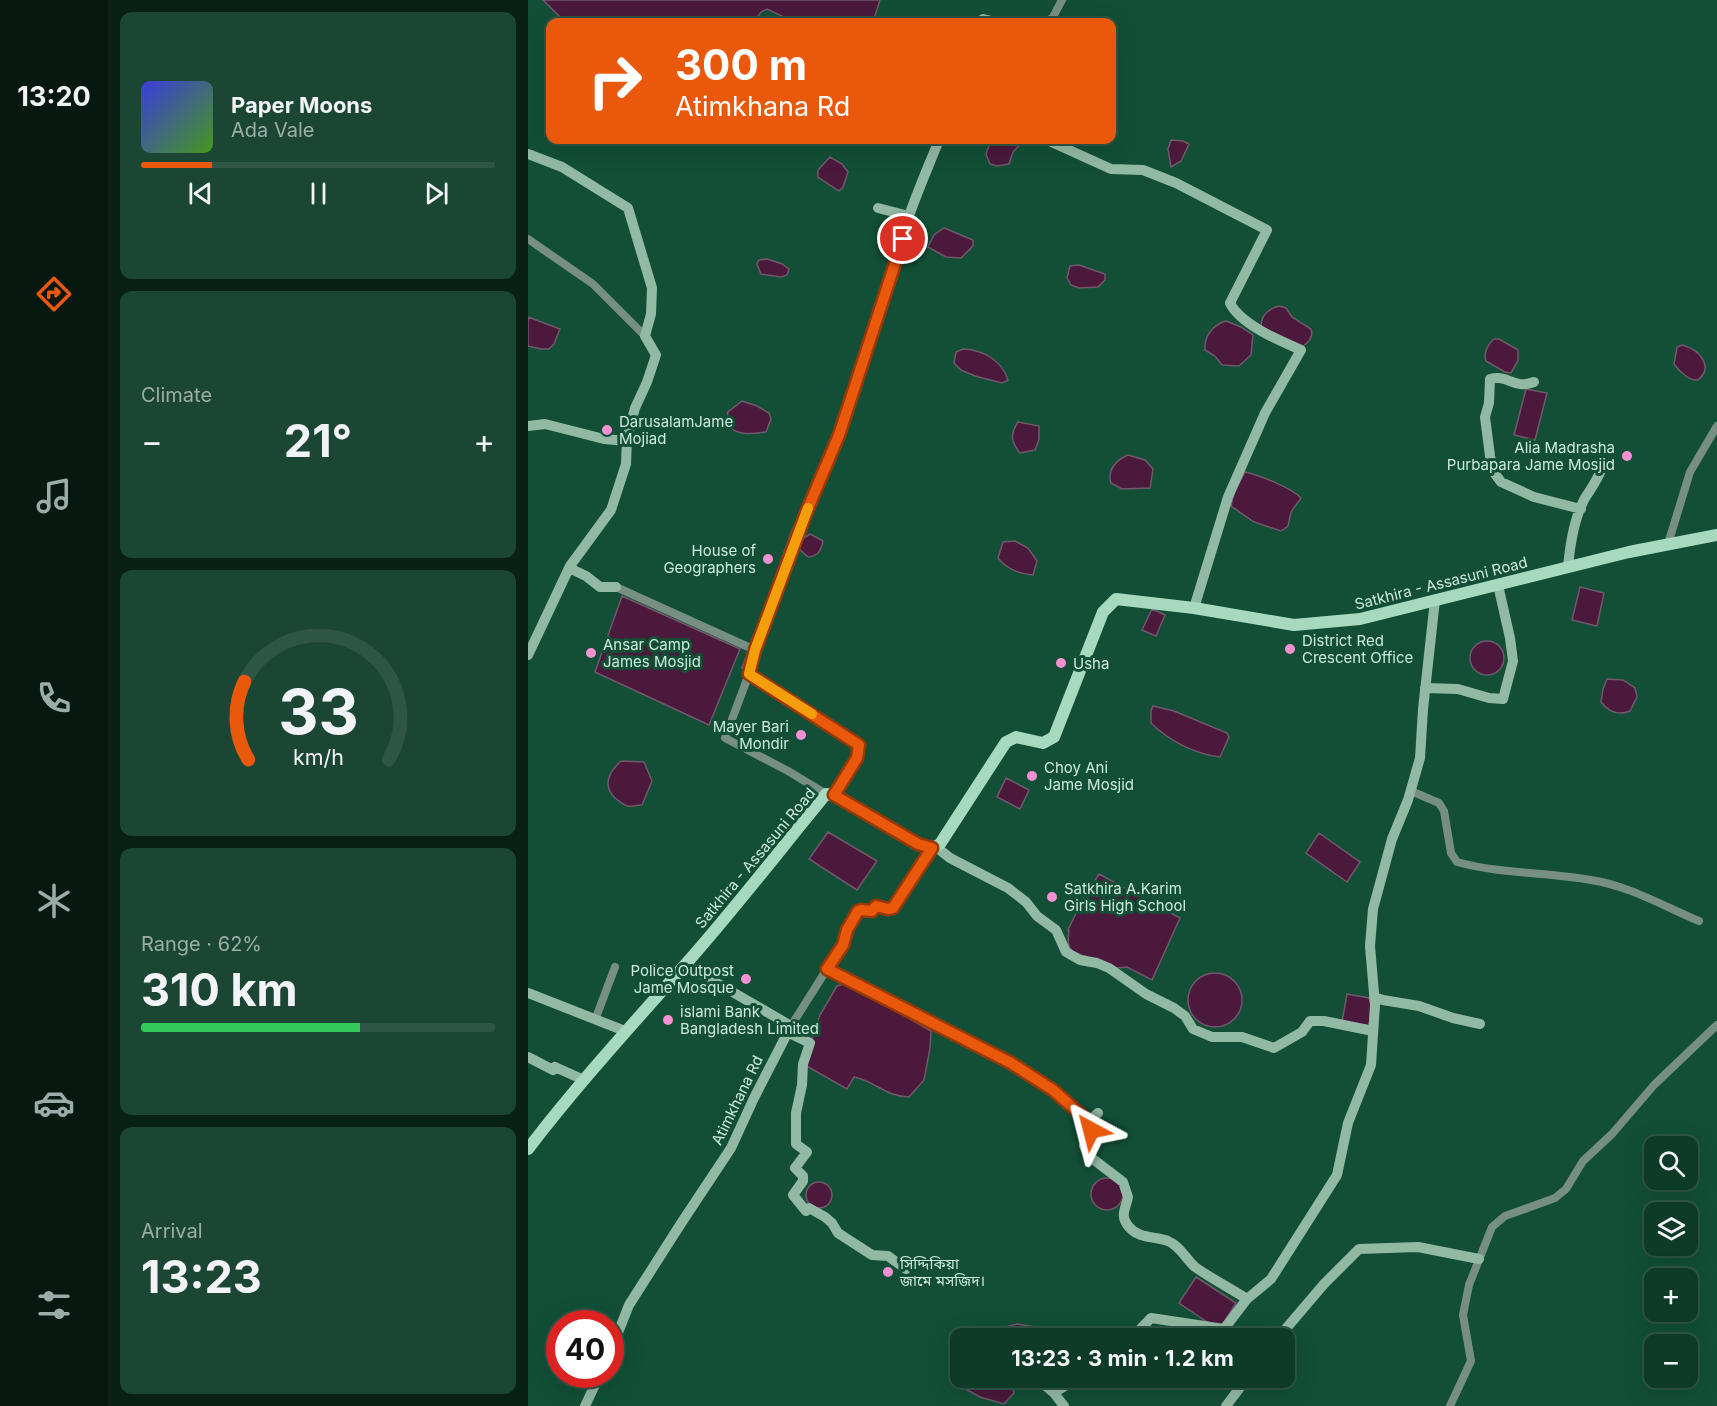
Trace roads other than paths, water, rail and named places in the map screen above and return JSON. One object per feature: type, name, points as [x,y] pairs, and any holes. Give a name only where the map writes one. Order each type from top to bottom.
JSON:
[{"type":"main road","points":[[830,795],[857,758],[859,745],[749,674],[755,650],[806,513],[839,435],[886,294],[909,216],[937,144]]},
{"type":"main road","points":[[1056,144],[1111,169],[1143,170],[1176,183],[1267,230],[1230,303],[1233,309],[1262,332],[1301,350],[1265,413],[1228,497],[1194,608]]},
{"type":"main road","points":[[528,154],[562,167],[628,208],[652,288],[651,314],[645,336],[656,355],[635,408],[627,441],[626,464],[611,510],[569,568],[528,655]]},
{"type":"main road","points":[[878,208],[909,216]]},
{"type":"main road","points":[[1534,382],[1524,386],[1499,377],[1490,379],[1485,417],[1493,471],[1501,482],[1534,497],[1581,509]]},
{"type":"main road","points":[[528,426],[545,424],[604,439],[627,441]]},
{"type":"main road","points":[[1568,567],[1570,546],[1581,509],[1600,476],[1603,465]]},
{"type":"main road","name":"Satkhira - Assasuni Road","points":[[528,1149],[625,1031],[686,965],[830,795],[918,844],[934,847],[940,844],[1006,742],[1016,737],[1043,743],[1054,737],[1103,612],[1116,598],[1294,624],[1360,619],[1568,567],[1717,535]]},
{"type":"main road","points":[[569,568],[586,576],[600,587],[616,587]]},
{"type":"main road","points":[[1425,688],[1458,689],[1489,698],[1503,699],[1513,661],[1498,585]]},
{"type":"main road","points":[[1225,1328],[1247,1299],[1271,1279],[1336,1175],[1348,1123],[1371,1065],[1374,997],[1370,946],[1373,909],[1392,839],[1411,791],[1420,758],[1435,600]]},
{"type":"main road","points":[[827,969],[843,945],[847,930],[858,911],[872,911],[876,906],[893,908],[934,847],[950,858],[1008,888],[1026,902],[1037,916],[1056,930],[1066,952],[1080,960],[1109,968],[1140,990],[1174,1008],[1185,1016],[1193,1029],[1212,1037],[1242,1037],[1274,1048],[1302,1032],[1310,1021],[1324,1021],[1373,1031]]},
{"type":"main road","points":[[686,965],[810,1043],[803,1064],[802,1085],[796,1113],[796,1144],[807,1152],[795,1168],[803,1176],[803,1181],[793,1195],[806,1211],[809,1208],[825,1217],[838,1233],[872,1255],[888,1256],[906,1269]]},
{"type":"main road","points":[[528,993],[625,1031]]},
{"type":"main road","points":[[1374,997],[1419,1006],[1453,1018],[1480,1024]]},
{"type":"main road","name":"Atimkhana Rd","points":[[624,1319],[630,1305],[731,1148],[789,1029]]},
{"type":"main road","points":[[528,1057],[544,1067],[553,1070],[555,1067],[584,1080]]},
{"type":"main road","points":[[1098,1113],[1087,1120],[1091,1127],[1084,1142],[1085,1151],[1093,1160],[1123,1182],[1128,1197],[1123,1210],[1123,1218],[1130,1229],[1145,1236],[1170,1241],[1198,1269],[1247,1299]]},
{"type":"main road","points":[[1287,1328],[1324,1284],[1359,1249],[1418,1247],[1479,1259]]},
{"type":"main road","points":[[1142,1328],[1151,1318],[1217,1328]]},
{"type":"main road","points":[[585,1406],[593,1388]]},
{"type":"main road","points":[[1048,1388],[1064,1406]]},
{"type":"main road","points":[[1054,1393],[1062,1388]]},
{"type":"main road","points":[[1226,1406],[1240,1388]]},
{"type":"street","points":[[1052,18],[1062,0]]},
{"type":"street","points":[[528,239],[594,284],[645,336]]},
{"type":"street","points":[[1668,544],[1690,472],[1717,426]]},
{"type":"street","points":[[616,587],[755,650]]},
{"type":"street","points":[[749,674],[725,738],[830,795]]},
{"type":"street","points":[[1411,791],[1439,803],[1444,811],[1451,853],[1457,862],[1497,869],[1590,879],[1624,887],[1699,921]]},
{"type":"street","points":[[595,1020],[615,967]]},
{"type":"street","points":[[789,1029],[827,969],[1011,1063],[1053,1090],[1087,1120]]},
{"type":"street","points":[[1450,1406],[1471,1361],[1463,1315],[1469,1286],[1492,1227],[1505,1216],[1555,1198],[1566,1189],[1583,1161],[1612,1134],[1654,1084],[1717,1025]]},
{"type":"waterway","points":[[835,429],[856,367],[859,365]]},
{"type":"waterway","points":[[768,599],[790,536],[830,443]]},
{"type":"waterway","points":[[742,668],[764,610]]},
{"type":"place","name":"DarusalamJame Mojiad","points":[[607,430]]},
{"type":"place","name":"Alia Madrasha Purbapara Jame Mosjid","points":[[1627,456]]},
{"type":"place","name":"House of Geographers","points":[[768,559]]},
{"type":"place","name":"District Red Crescent Office","points":[[1290,649]]},
{"type":"place","name":"Ansar Camp James Mosjid","points":[[591,653]]},
{"type":"place","name":"Usha","points":[[1061,663]]},
{"type":"place","name":"Mayer Bari Mondir","points":[[801,735]]},
{"type":"place","name":"Choy Ani Jame Mosjid","points":[[1032,776]]},
{"type":"place","name":"Satkhira A.Karim Girls High School","points":[[1052,897]]},
{"type":"place","name":"Police Outpost Jame Mosque","points":[[746,979]]},
{"type":"place","name":"islami Bank Bangladesh Limited","points":[[668,1020]]},
{"type":"place","name":"সিদ্দিকিয়া জামে মসজিদ।","points":[[888,1272]]}]
